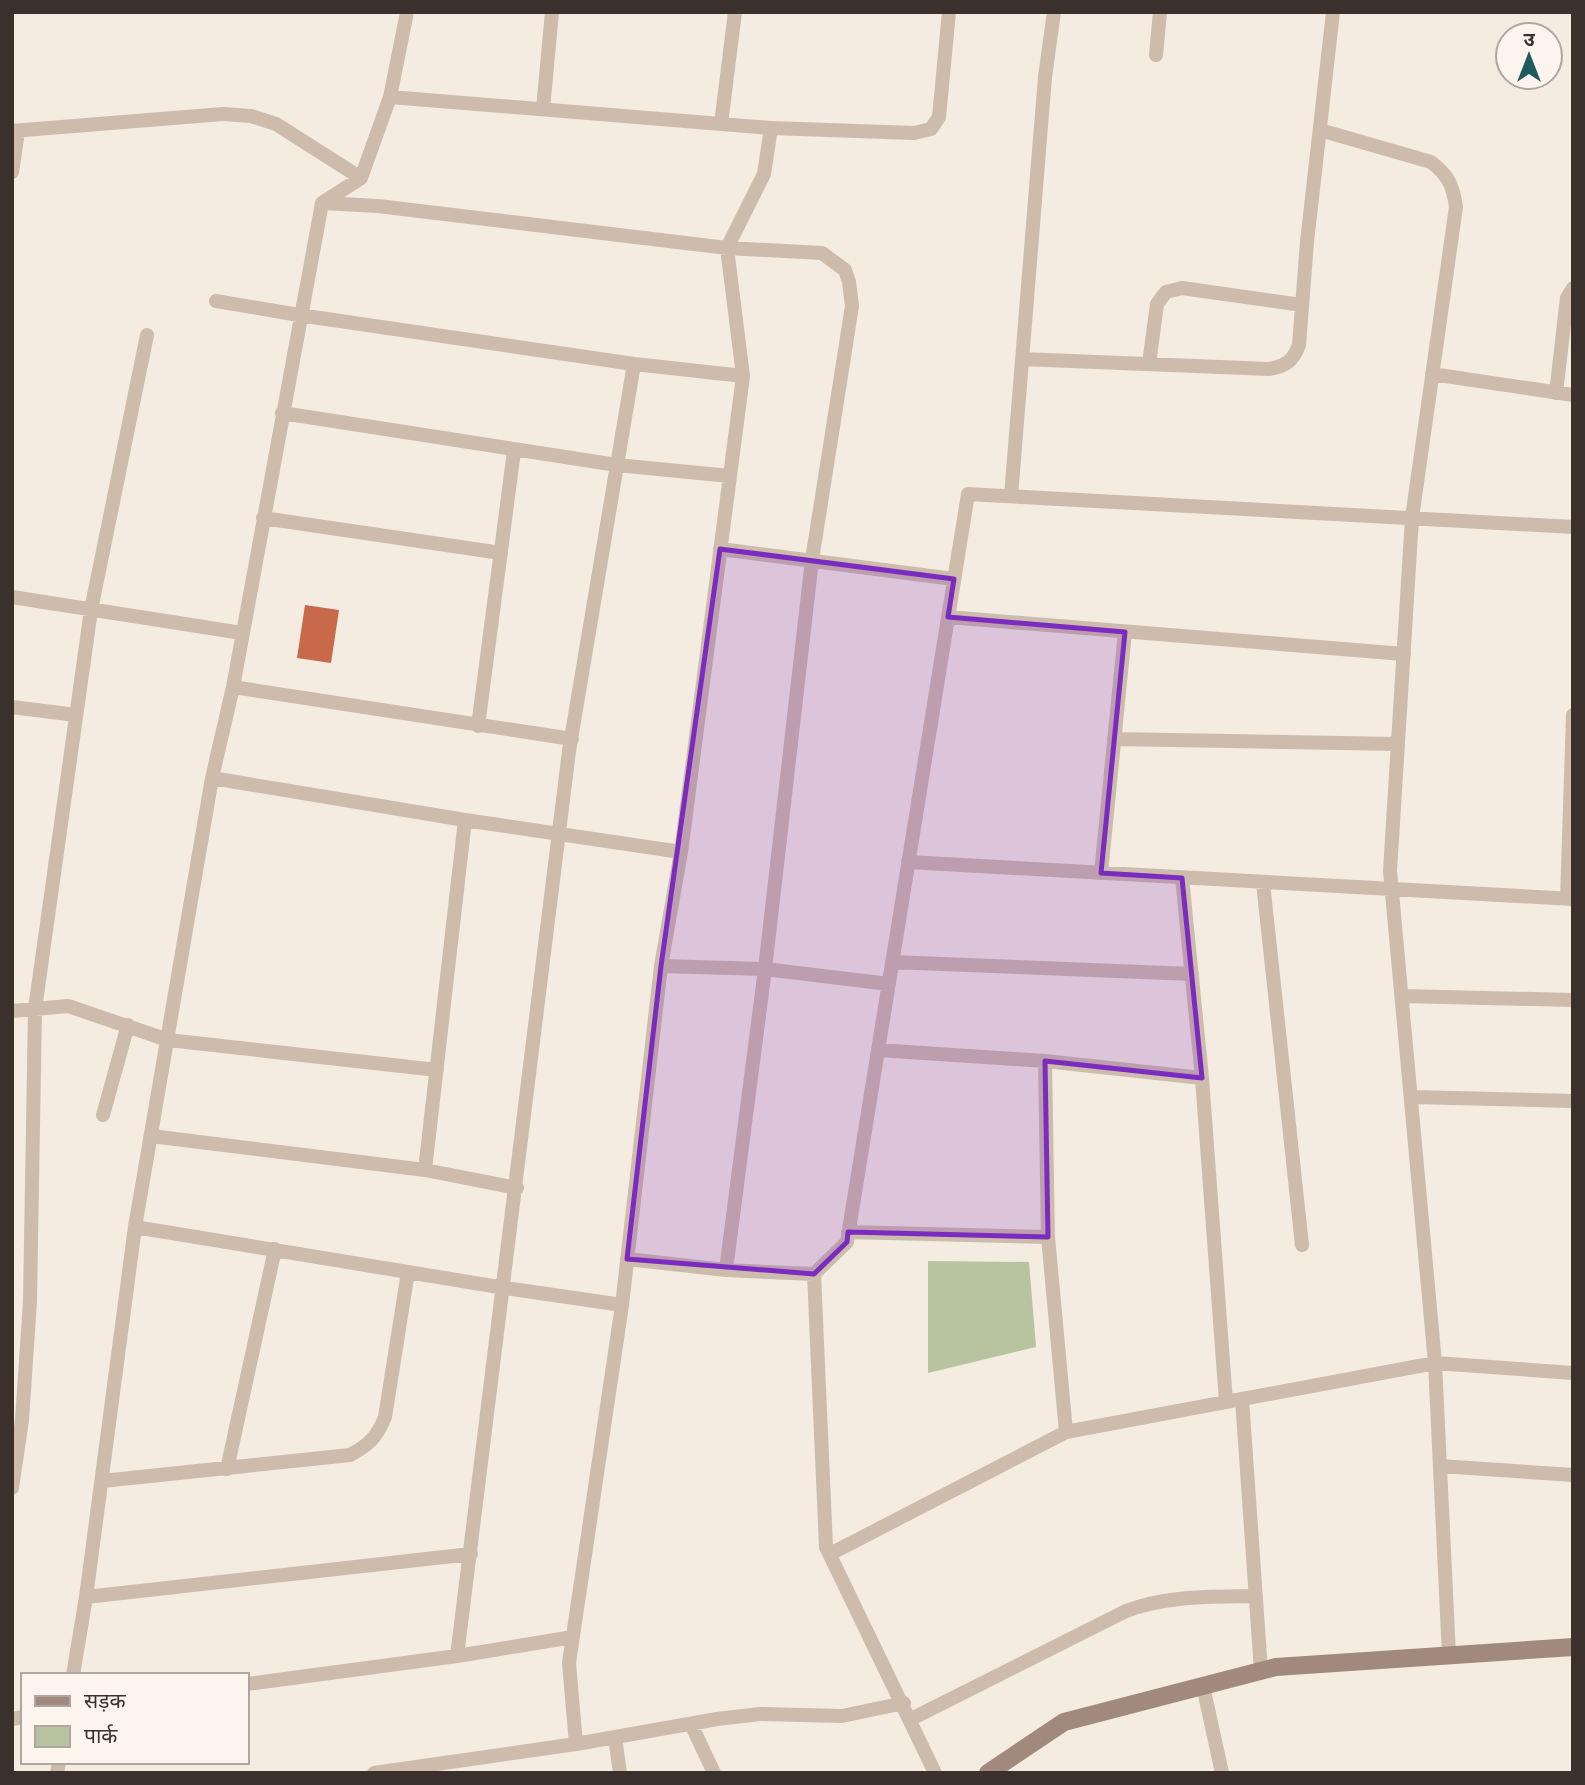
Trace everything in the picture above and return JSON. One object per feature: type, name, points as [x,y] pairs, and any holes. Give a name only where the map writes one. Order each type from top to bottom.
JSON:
[{"type":"main road","points":[[988,1773],[1064,1722],[1276,1667],[1573,1647]]},
{"type":"street","points":[[73,1673],[86,1597],[135,1227],[212,778],[233,687],[321,203],[360,178],[390,97],[407,12]]},
{"type":"street","points":[[542,109],[552,12]]},
{"type":"street","points":[[721,124],[735,12]]},
{"type":"street","points":[[390,97],[771,128],[914,133],[931,129],[939,117],[949,12]]},
{"type":"street","points":[[1012,496],[1045,77],[1054,12]]},
{"type":"street","points":[[1156,55],[1160,12]]},
{"type":"street","points":[[1022,359],[1269,369],[1280,367],[1294,356],[1299,345],[1332,12]]},
{"type":"street","points":[[12,172],[15,131],[223,114],[251,116],[276,124],[360,178]]},
{"type":"street","points":[[576,1744],[569,1662],[622,1305],[661,966],[681,852],[743,376],[727,248],[764,174],[771,128]]},
{"type":"street","points":[[1320,130],[1431,162],[1445,173],[1453,187],[1456,206],[1412,519],[1390,872],[1435,1363],[1449,1655]]},
{"type":"street","points":[[321,203],[378,206],[727,248],[822,253],[845,270],[852,306],[812,560],[765,969],[726,1270]]},
{"type":"street","points":[[1149,364],[1157,304],[1166,292],[1182,288],[1302,305]]},
{"type":"street","points":[[1556,393],[1567,298],[1573,288]]},
{"type":"street","points":[[216,301],[634,364],[743,376]]},
{"type":"street","points":[[12,1488],[22,1420],[30,1301],[34,1009],[91,610],[147,335]]},
{"type":"street","points":[[457,1656],[572,739],[634,364]]},
{"type":"street","points":[[1432,374],[1573,395]]},
{"type":"street","points":[[282,413],[514,451],[730,476]]},
{"type":"street","points":[[478,726],[514,451]]},
{"type":"street","points":[[627,1259],[726,1270],[814,1274],[847,1242],[968,494],[1573,527]]},
{"type":"street","points":[[263,517],[501,553]]},
{"type":"street","points":[[720,549],[954,579]]},
{"type":"street","points":[[12,597],[242,633]]},
{"type":"street","points":[[948,617],[1404,654]]},
{"type":"street","points":[[1101,873],[1125,632]]},
{"type":"street","points":[[233,687],[572,739]]},
{"type":"street","points":[[12,707],[76,715]]},
{"type":"street","points":[[908,862],[1570,899],[1573,715]]},
{"type":"street","points":[[1114,739],[1398,744]]},
{"type":"street","points":[[212,778],[559,835],[681,852]]},
{"type":"street","points":[[425,1170],[465,820]]},
{"type":"street","points":[[1182,878],[1202,1077],[1226,1402]]},
{"type":"street","points":[[1263,883],[1302,1245]]},
{"type":"street","points":[[892,962],[1192,974]]},
{"type":"street","points":[[661,966],[765,969],[888,984]]},
{"type":"street","points":[[1402,996],[1573,1000]]},
{"type":"street","points":[[12,1011],[68,1006],[168,1040],[437,1070]]},
{"type":"street","points":[[103,1115],[128,1025]]},
{"type":"street","points":[[878,1050],[1045,1060],[1202,1077]]},
{"type":"street","points":[[1045,1060],[1048,1237],[1066,1432]]},
{"type":"street","points":[[1411,1097],[1573,1101]]},
{"type":"street","points":[[151,1136],[425,1170],[517,1188]]},
{"type":"street","points":[[135,1227],[622,1305]]},
{"type":"street","points":[[848,1232],[1048,1237]]},
{"type":"street","points":[[228,1469],[275,1249]]},
{"type":"street","points":[[102,1481],[350,1455],[367,1446],[377,1437],[385,1417],[408,1272]]},
{"type":"street","points":[[814,1274],[826,1547],[904,1703],[935,1773]]},
{"type":"street","points":[[830,1554],[1066,1432],[1435,1363],[1573,1373]]},
{"type":"street","points":[[1242,1399],[1261,1671]]},
{"type":"street","points":[[1440,1466],[1573,1475]]},
{"type":"street","points":[[86,1597],[471,1554]]},
{"type":"street","points":[[911,1719],[1147,1603],[1167,1599],[1256,1596]]},
{"type":"street","points":[[248,1684],[457,1656],[573,1637]]},
{"type":"street","points":[[1203,1686],[1222,1773]]},
{"type":"street","points":[[374,1773],[760,1714],[842,1716],[904,1703]]},
{"type":"street","points":[[691,1724],[714,1773]]},
{"type":"street","points":[[615,1737],[620,1773]]},
{"type":"highlighted area","points":[[720,549],[954,579],[948,617],[1125,632],[1101,873],[1182,878],[1202,1078],[1045,1061],[1048,1237],[848,1232],[847,1242],[814,1274],[627,1259],[661,966]]},
{"type":"green space","points":[[928,1261],[1029,1262],[1036,1347],[928,1373]]},
{"type":"building","points":[[305,605],[339,610],[331,663],[297,658]]}]
